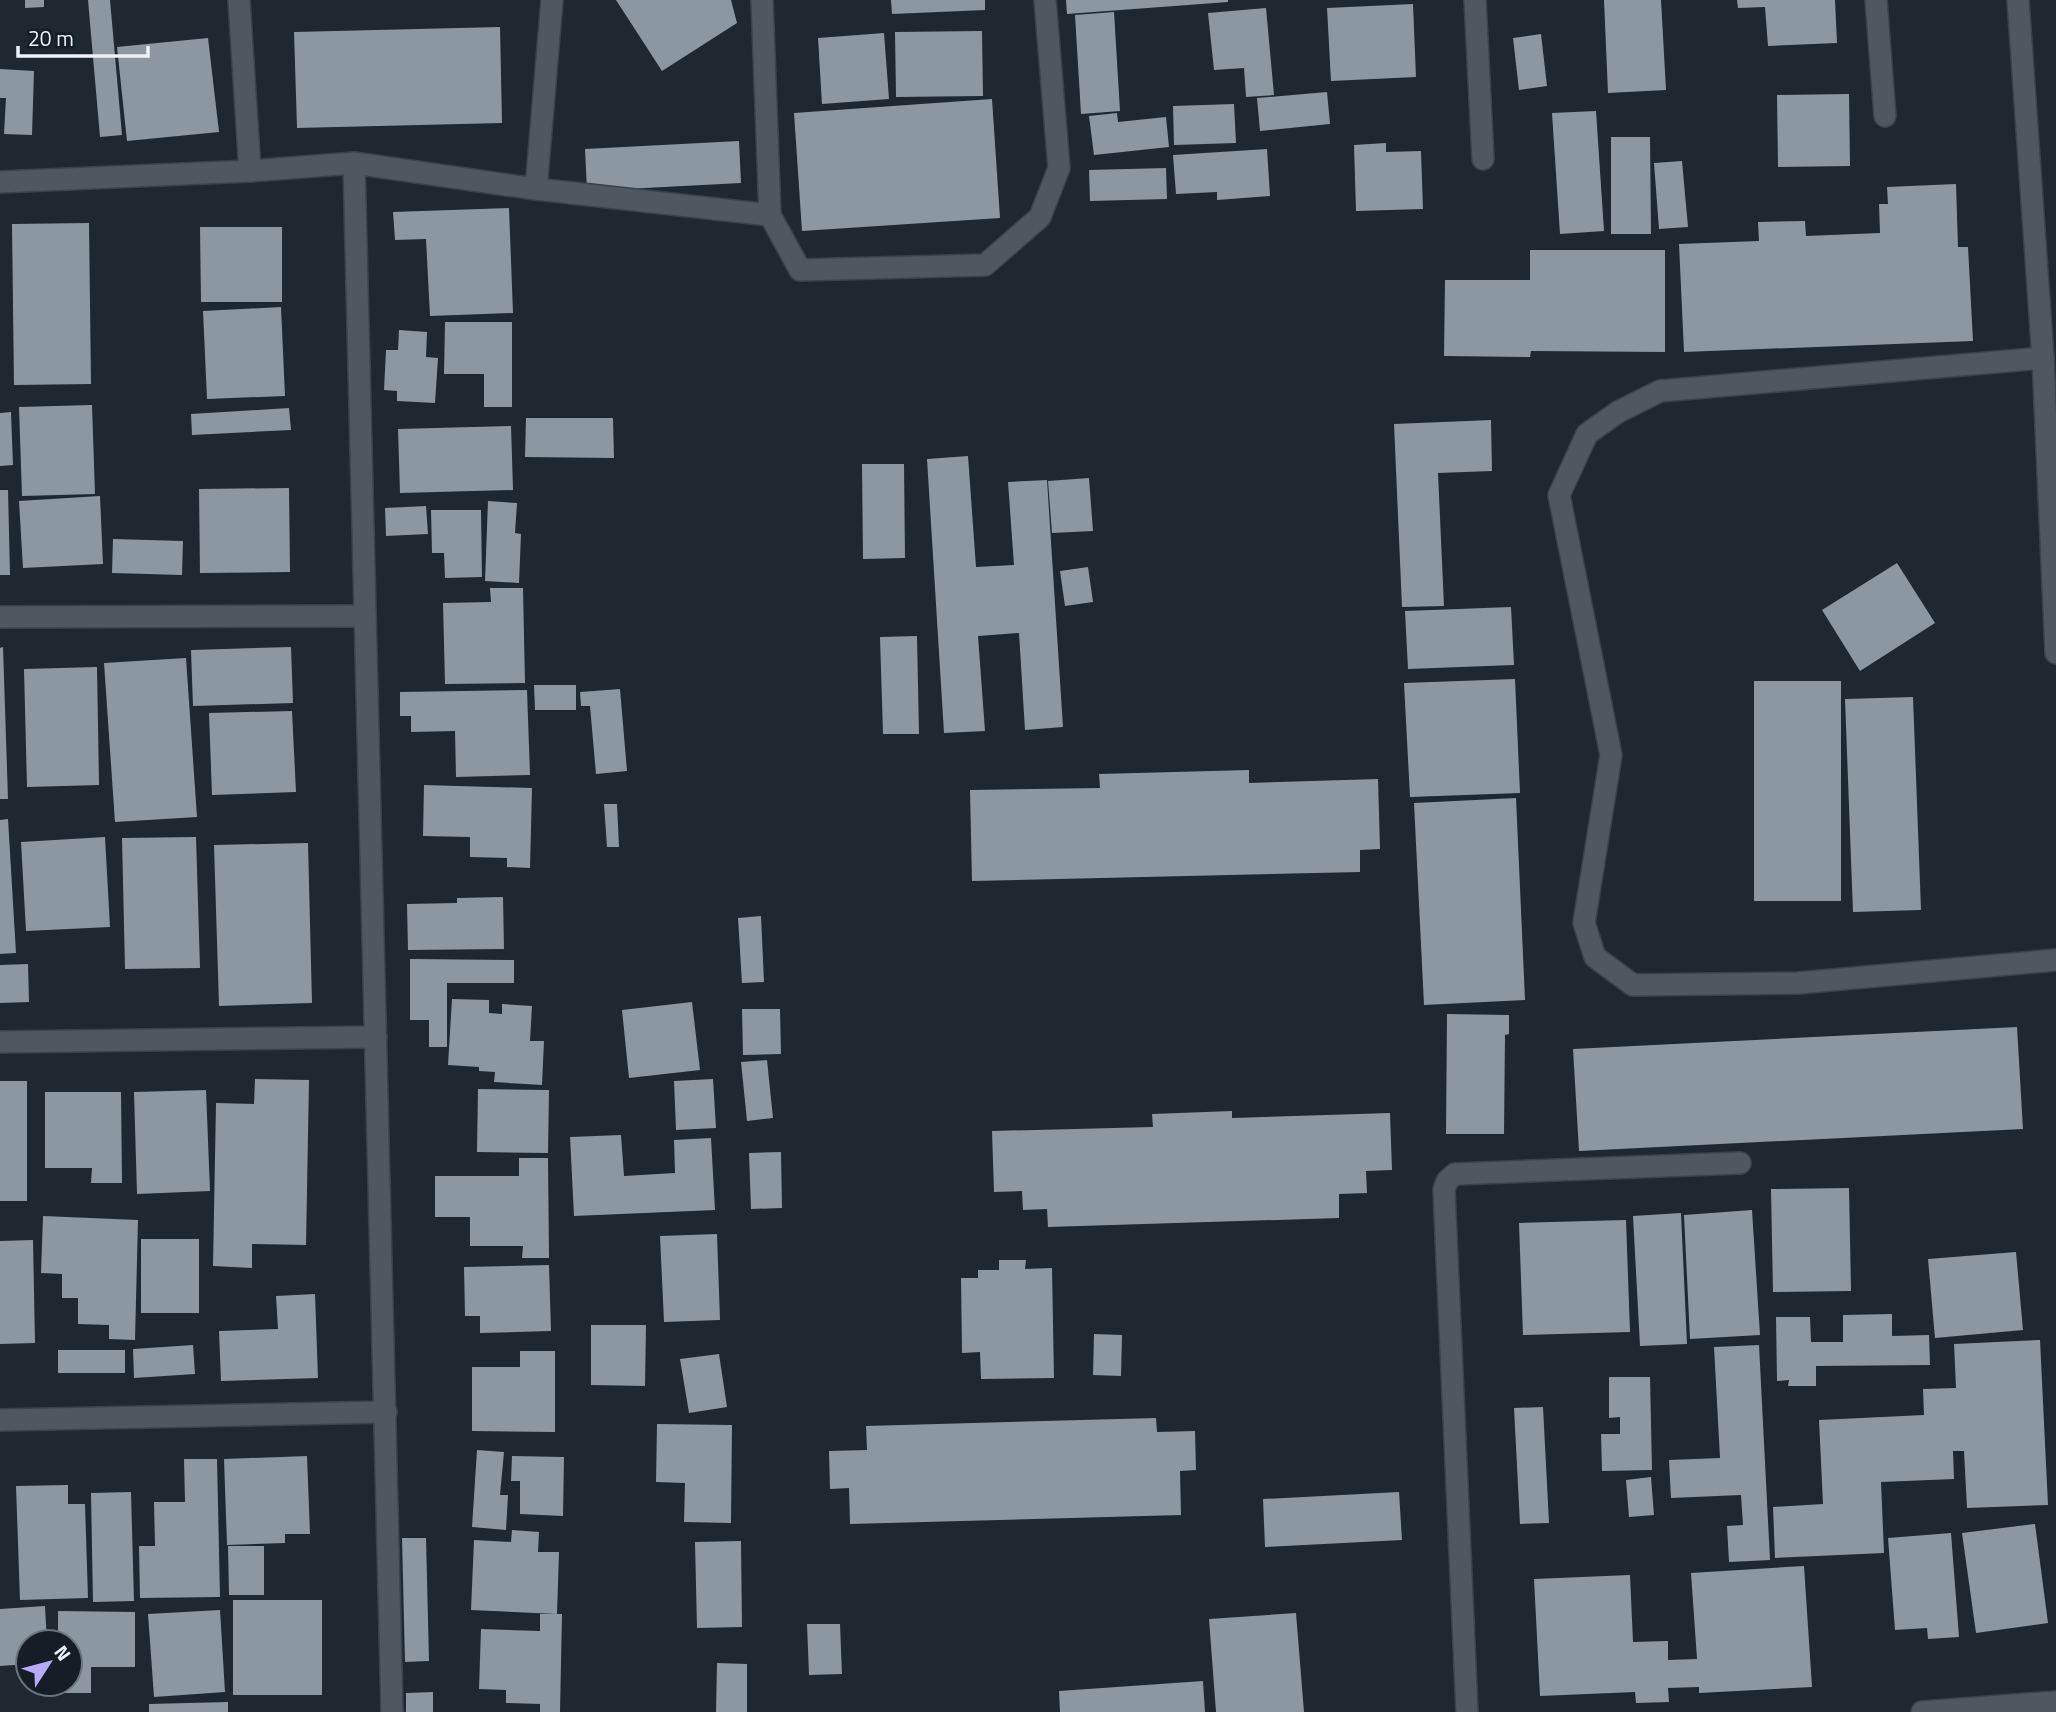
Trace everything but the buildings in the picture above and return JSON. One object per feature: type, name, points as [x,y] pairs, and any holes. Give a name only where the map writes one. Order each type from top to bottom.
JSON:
[{"type":"street","points":[[239,0],[250,171]]},
{"type":"street","points":[[536,189],[552,0]]},
{"type":"street","points":[[762,0],[770,215],[800,270],[985,265],[1040,217],[1059,168],[1045,0]]},
{"type":"street","points":[[1475,0],[1483,159]]},
{"type":"street","points":[[1876,0],[1885,116]]},
{"type":"street","points":[[2018,0],[2043,358],[2056,653]]},
{"type":"street","points":[[354,163],[392,1712]]},
{"type":"street","points":[[0,182],[250,171],[354,163],[536,189],[770,215]]},
{"type":"street","points":[[2043,358],[1660,391],[1618,412],[1587,435],[1559,495],[1611,755],[1584,923],[1595,957],[1633,985],[1798,983],[2056,960]]},
{"type":"street","points":[[0,617],[365,616]]},
{"type":"street","points":[[0,1042],[376,1037]]},
{"type":"street","points":[[1467,1712],[1444,1190],[1447,1181],[1455,1174],[1740,1163]]},
{"type":"street","points":[[0,1420],[386,1412]]},
{"type":"street","points":[[1923,1712],[2056,1702]]}]
